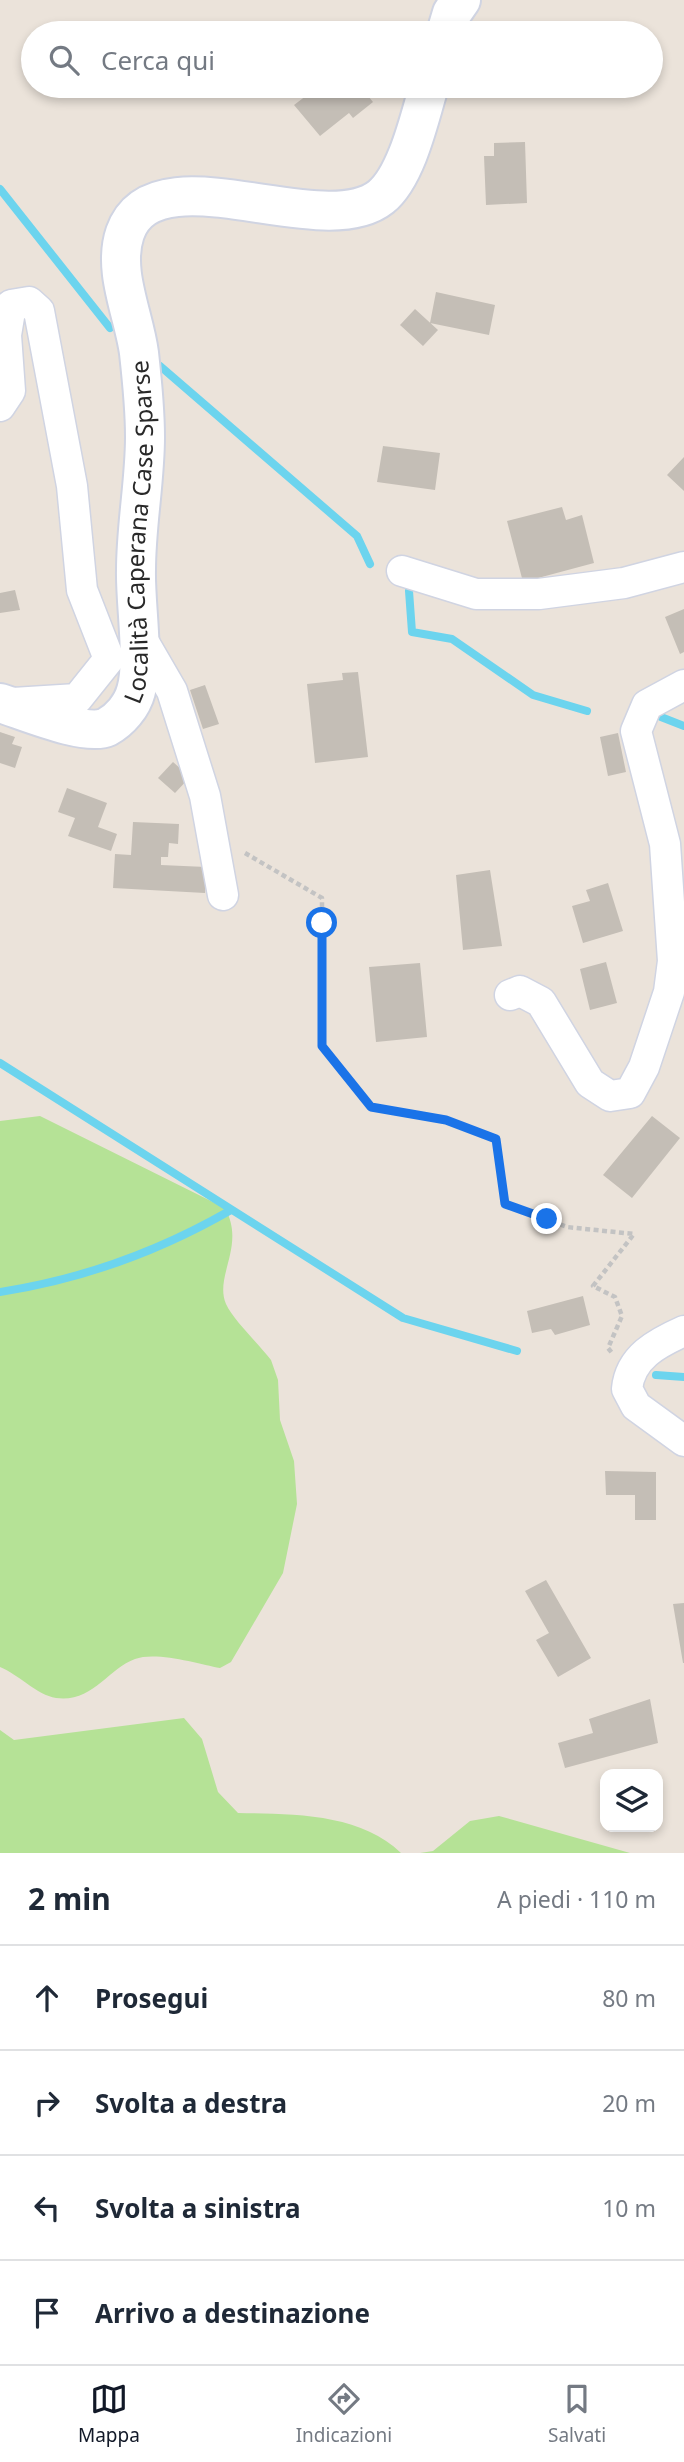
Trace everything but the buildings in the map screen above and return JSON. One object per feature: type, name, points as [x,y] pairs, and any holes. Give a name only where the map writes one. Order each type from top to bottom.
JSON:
[{"type":"street","points":[[450,21],[461,0]]},
{"type":"street","name":"Località Caperana Case Sparse","points":[[1,703],[82,729],[104,729],[122,718],[136,691],[138,630],[135,569],[145,437],[138,352],[121,266],[125,234],[134,216],[160,199],[197,197],[327,211],[360,208],[382,196],[397,178],[425,98]]},
{"type":"street","points":[[0,406],[10,391],[6,335],[11,305],[29,302],[39,311],[72,486],[82,590],[109,659],[77,699],[1,703]]},
{"type":"street","points":[[402,571],[476,594],[514,594],[624,583],[684,567]]},
{"type":"street","points":[[138,630],[172,691],[205,796],[223,895]]},
{"type":"street","points":[[510,995],[520,991],[541,1002],[590,1083],[610,1096],[630,1093],[644,1067],[669,992],[673,961],[665,844],[636,732],[647,705],[684,685]]},
{"type":"street","points":[[684,1331],[664,1340],[634,1363],[628,1377],[627,1389],[636,1406],[684,1441]]},
{"type":"path","points":[[215,850],[229,844],[322,898],[322,1046],[371,1107],[446,1120],[496,1139],[505,1204],[567,1227],[635,1234],[593,1286],[615,1297],[622,1317],[608,1348],[628,1377]]},
{"type":"green space","points":[[40,1116],[225,1208],[231,1222],[232,1235],[223,1293],[235,1318],[271,1360],[278,1380],[280,1420],[294,1461],[297,1504],[283,1573],[231,1662],[220,1668],[154,1656],[135,1659],[90,1690],[69,1698],[56,1698],[42,1693],[0,1667],[0,1121]]},
{"type":"green space","points":[[184,1718],[202,1739],[218,1792],[238,1813],[324,1818],[346,1823],[366,1830],[401,1853],[0,1853],[0,1730],[14,1740]]},
{"type":"green space","points":[[499,1816],[630,1853],[420,1853],[433,1851],[470,1821]]},
{"type":"waterway","points":[[0,189],[110,328]]},
{"type":"waterway","points":[[160,366],[357,536],[370,564]]},
{"type":"waterway","points":[[409,591],[412,632],[452,639],[533,695],[587,711]]},
{"type":"waterway","points":[[661,717],[684,726]]},
{"type":"waterway","points":[[0,1063],[403,1318],[517,1351]]},
{"type":"waterway","points":[[0,1292],[61,1280],[120,1262],[176,1239],[231,1210]]},
{"type":"waterway","points":[[656,1375],[684,1377]]},
{"type":"route","points":[[322,923],[322,1046],[371,1107],[446,1120],[496,1139],[505,1204],[547,1219]]}]
